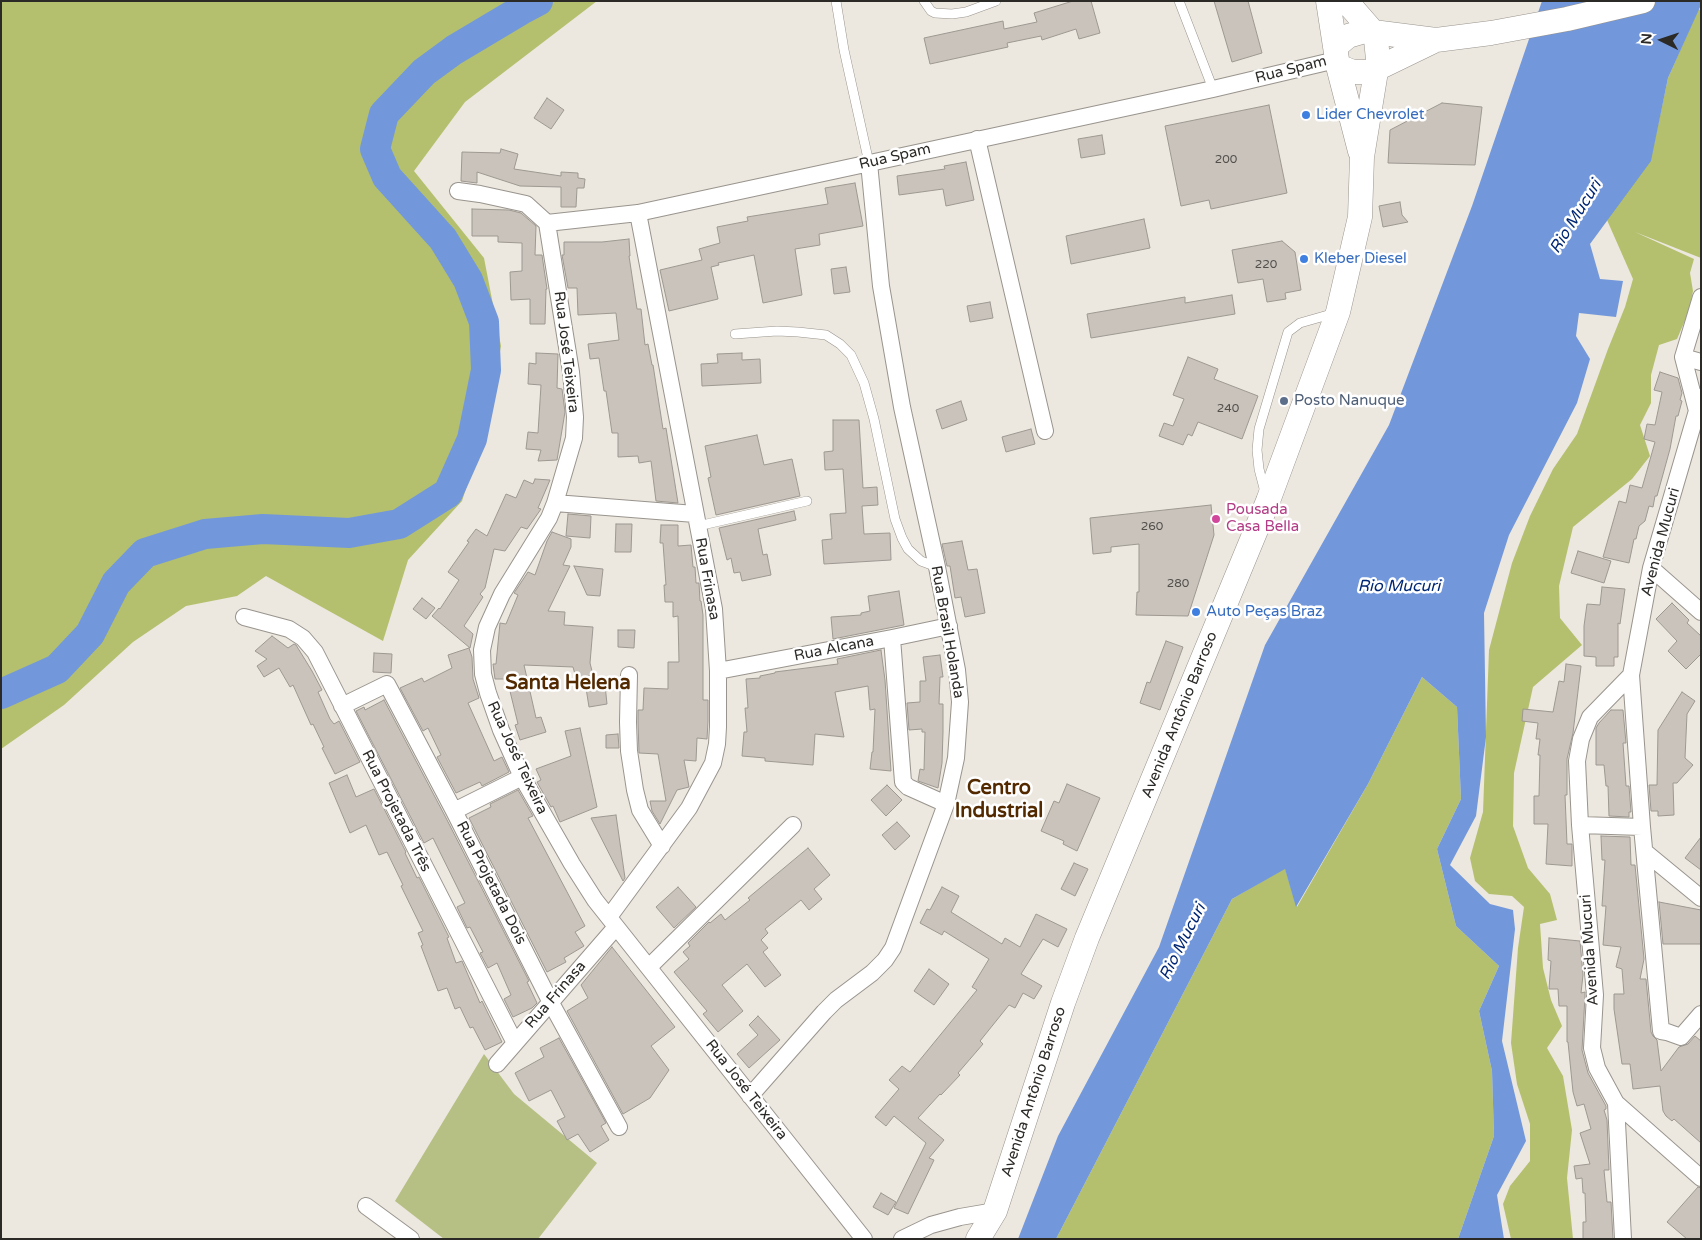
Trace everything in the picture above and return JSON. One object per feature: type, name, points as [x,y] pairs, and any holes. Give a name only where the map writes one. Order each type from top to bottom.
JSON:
[{"type":"main road","name":"Avenida Antônio Barroso","points":[[1328,1],[1336,58],[1362,158]]},
{"type":"main road","points":[[1346,1],[1376,50]]},
{"type":"main road","points":[[1436,40],[1376,50],[1356,33],[1341,41],[1336,58],[1353,72],[1362,73],[1376,50],[1491,33],[1644,1]]},
{"type":"main road","name":"Avenida Antônio Barroso","points":[[978,1239],[995,1211],[1063,1003],[1088,938],[1268,502],[1338,312],[1360,217],[1362,158],[1376,50]]},
{"type":"street","name":"Rua Spam","points":[[547,223],[638,212],[1213,89],[1336,58]]},
{"type":"street","points":[[978,139],[1045,431]]},
{"type":"street","name":"Rua Brasil Holanda","points":[[750,1096],[824,1012],[836,1000],[872,973],[889,954],[900,932],[946,804],[956,758],[960,702],[957,670],[937,567],[902,407],[881,286],[869,163]]},
{"type":"street","points":[[458,191],[526,204],[547,223]]},
{"type":"street","name":"Rua Frinasa","points":[[497,1064],[550,1001],[612,922],[662,846],[690,808],[712,763],[718,736],[718,671],[714,609],[638,212]]},
{"type":"street","name":"Rua José Teixeira","points":[[547,223],[568,344],[575,417],[574,438],[555,503],[538,538],[502,594],[487,628],[482,650],[482,674],[501,730],[522,777],[572,864],[612,922],[649,966],[864,1239]]},
{"type":"street","points":[[1701,297],[1683,357],[1701,362]]},
{"type":"street","name":"Avenida Mucuri","points":[[1683,357],[1699,404],[1651,568],[1631,675],[1642,827],[1661,1031],[1681,1037],[1701,1014]]},
{"type":"street","points":[[555,503],[697,520]]},
{"type":"street","points":[[1651,568],[1701,612]]},
{"type":"street","name":"Rua Projetada Três","points":[[244,616],[289,629],[303,638],[315,652],[515,1043]]},
{"type":"street","name":"Rua Alcana","points":[[718,671],[949,626]]},
{"type":"street","points":[[892,638],[903,782],[908,787],[946,804]]},
{"type":"street","points":[[629,675],[629,751],[635,790],[640,810],[662,846]]},
{"type":"street","name":"Avenida Mucuri","points":[[1623,1239],[1616,1103],[1598,1068],[1592,1048],[1595,995],[1580,825],[1577,760],[1581,739],[1590,716],[1631,675]]},
{"type":"street","name":"Rua Projetada Dois","points":[[342,706],[387,684],[454,810],[550,1001],[619,1127]]},
{"type":"street","points":[[454,810],[522,777]]},
{"type":"street","points":[[649,966],[793,825]]},
{"type":"street","points":[[1580,825],[1642,827]]},
{"type":"street","points":[[1645,852],[1701,898]]},
{"type":"street","points":[[1616,1103],[1701,1178]]},
{"type":"street","points":[[366,1206],[408,1238]]},
{"type":"street","points":[[902,1239],[938,1223],[995,1211]]},
{"type":"lane","points":[[836,1],[844,50],[869,163]]},
{"type":"lane","points":[[924,1],[931,11],[935,13],[952,14],[966,12],[996,1]]},
{"type":"lane","points":[[1179,1],[1213,89]]},
{"type":"lane","points":[[1268,502],[1259,469],[1257,450],[1259,429],[1288,332],[1300,322],[1338,312]]},
{"type":"lane","points":[[735,334],[777,331],[826,335],[840,344],[851,355],[864,383],[874,419],[895,519],[902,538],[914,555],[921,561],[937,567]]},
{"type":"lane","points":[[697,520],[807,501]]},
{"type":"green space","points":[[1,1],[597,1],[465,102],[414,171],[484,258],[501,346],[485,429],[462,501],[408,560],[383,641],[266,576],[237,596],[186,606],[133,642],[64,705],[1,749]]},
{"type":"green space","points":[[1701,9],[1701,258],[1635,232],[1694,259],[1690,273],[1693,291],[1689,311],[1677,339],[1659,345],[1651,375],[1651,403],[1640,425],[1650,456],[1632,479],[1573,527],[1559,586],[1560,618],[1582,645],[1533,687],[1514,773],[1513,826],[1528,868],[1550,894],[1557,920],[1540,924],[1543,968],[1551,1000],[1562,1026],[1547,1048],[1563,1076],[1572,1130],[1567,1178],[1573,1239],[1511,1239],[1503,1204],[1510,1186],[1530,1161],[1530,1124],[1517,1084],[1511,1043],[1518,948],[1524,907],[1512,896],[1489,894],[1475,881],[1470,858],[1483,812],[1489,650],[1512,563],[1530,516],[1553,469],[1577,434],[1625,307],[1633,279],[1607,220],[1652,153],[1668,78],[1698,10]]},
{"type":"green space","points":[[1422,677],[1457,707],[1461,799],[1437,849],[1456,926],[1499,966],[1479,1011],[1492,1071],[1494,1136],[1458,1239],[1056,1239],[1232,899],[1285,868],[1297,907],[1368,784]]},
{"type":"green space","points":[[484,1054],[514,1094],[597,1163],[538,1239],[444,1239],[395,1201]]},
{"type":"water","name":"Rio Mucuri","points":[[1542,1],[1701,1],[1701,5],[1668,78],[1651,161],[1590,244],[1600,279],[1623,281],[1616,317],[1579,313],[1576,336],[1590,359],[1577,403],[1509,535],[1484,613],[1486,737],[1476,816],[1450,865],[1490,904],[1513,910],[1515,929],[1502,1041],[1526,1141],[1497,1195],[1504,1239],[1458,1239],[1494,1136],[1492,1071],[1479,1011],[1499,966],[1456,926],[1437,849],[1461,799],[1457,707],[1422,677],[1368,784],[1296,907],[1285,869],[1232,899],[1056,1239],[1018,1239],[1058,1136],[1159,947],[1265,645],[1389,425],[1472,206]]},
{"type":"building","points":[[1073,1],[1091,1],[1100,33],[1079,39],[1076,29],[1042,40],[1041,36],[1007,43],[1008,47],[930,64],[924,38],[1003,21],[1004,29],[1037,22],[1034,13]]},
{"type":"building","points":[[1214,1],[1248,1],[1262,53],[1232,62]]},
{"type":"building","points":[[547,98],[564,110],[551,129],[534,118]]},
{"type":"building","points":[[1442,103],[1482,107],[1475,165],[1388,163],[1390,130]]},
{"type":"building","points":[[1269,105],[1287,193],[1211,209],[1209,200],[1181,206],[1165,126]]},
{"type":"building","points":[[1102,135],[1105,154],[1081,158],[1078,139]]},
{"type":"building","points":[[501,149],[518,154],[514,169],[561,176],[561,172],[578,173],[578,178],[585,179],[584,188],[577,188],[576,207],[561,207],[561,187],[520,186],[477,172],[477,183],[461,181],[462,152],[500,153]]},
{"type":"building","points":[[966,162],[974,200],[946,206],[943,189],[899,195],[897,176],[945,169],[944,166]]},
{"type":"building","points":[[855,183],[863,226],[819,234],[820,245],[795,249],[802,295],[763,303],[754,255],[718,263],[719,265],[711,267],[718,299],[669,311],[660,270],[702,260],[699,249],[720,243],[717,227],[748,221],[747,217],[828,204],[825,188]]},
{"type":"building","points":[[1400,202],[1402,215],[1408,222],[1383,227],[1379,206]]},
{"type":"building","points":[[472,209],[509,210],[521,213],[536,226],[535,255],[542,255],[547,289],[545,324],[530,324],[530,299],[511,300],[510,272],[522,271],[522,243],[498,242],[498,236],[472,236]]},
{"type":"building","points":[[1144,219],[1150,248],[1071,264],[1066,236]]},
{"type":"building","points":[[629,239],[629,256],[637,309],[641,309],[645,345],[648,344],[653,365],[663,429],[666,428],[678,503],[656,501],[651,461],[639,463],[638,456],[618,457],[618,433],[612,433],[599,358],[590,359],[588,344],[619,340],[616,313],[578,315],[577,288],[568,288],[562,255],[564,255],[564,242],[602,242]]},
{"type":"building","points":[[1282,241],[1295,252],[1301,290],[1285,293],[1286,299],[1267,302],[1263,279],[1238,283],[1232,250]]},
{"type":"building","points":[[846,267],[850,292],[834,294],[831,269]]},
{"type":"building","points":[[1232,295],[1235,314],[1091,338],[1087,314],[1185,297],[1185,303]]},
{"type":"building","points":[[990,302],[993,318],[970,322],[967,306]]},
{"type":"building","points":[[536,353],[558,354],[557,388],[562,389],[565,412],[557,460],[538,461],[541,450],[526,449],[528,432],[538,433],[541,385],[528,384],[529,363],[536,364]]},
{"type":"building","points":[[742,353],[742,360],[760,359],[761,383],[702,386],[701,364],[718,363],[717,354]]},
{"type":"building","points":[[1188,357],[1218,369],[1214,379],[1258,396],[1242,439],[1198,422],[1192,436],[1188,434],[1183,445],[1159,436],[1164,423],[1173,426],[1184,399],[1173,395]]},
{"type":"building","points":[[1660,372],[1678,378],[1682,393],[1680,400],[1682,401],[1678,416],[1676,416],[1670,449],[1657,496],[1655,496],[1653,507],[1649,506],[1645,521],[1639,526],[1629,563],[1603,557],[1619,501],[1626,503],[1630,485],[1642,488],[1655,442],[1644,439],[1647,424],[1655,425],[1662,392],[1654,390]]},
{"type":"building","points":[[961,401],[967,420],[942,429],[936,410]]},
{"type":"building","points":[[833,420],[859,420],[863,488],[877,487],[878,505],[862,506],[864,534],[890,533],[891,560],[824,564],[822,540],[832,539],[830,514],[846,513],[843,469],[825,470],[824,452],[833,451]]},
{"type":"building","points":[[1031,429],[1035,444],[1006,452],[1002,437]]},
{"type":"building","points":[[757,435],[764,465],[792,459],[800,496],[716,515],[708,478],[711,477],[705,446]]},
{"type":"building","points":[[535,479],[550,480],[538,508],[541,509],[527,529],[521,527],[505,551],[494,549],[485,588],[480,594],[483,597],[464,626],[473,634],[470,648],[432,616],[440,609],[459,580],[448,572],[476,529],[487,536],[506,494],[516,498],[524,480],[533,484]]},
{"type":"building","points":[[1211,505],[1214,535],[1188,616],[1136,615],[1137,592],[1139,592],[1139,544],[1111,547],[1111,552],[1093,554],[1090,518]]},
{"type":"building","points":[[794,511],[796,520],[758,529],[763,555],[767,554],[771,575],[742,581],[740,572],[734,573],[731,558],[727,560],[719,528]]},
{"type":"building","points":[[568,514],[591,516],[590,538],[566,536]]},
{"type":"building","points":[[616,524],[632,524],[631,552],[615,552]]},
{"type":"building","points":[[661,525],[678,525],[678,546],[691,545],[693,567],[695,567],[696,583],[699,583],[703,615],[703,700],[708,700],[708,721],[707,739],[697,738],[696,761],[684,760],[689,787],[677,790],[660,824],[652,811],[650,801],[666,801],[658,754],[639,753],[638,710],[643,710],[644,688],[668,689],[668,662],[679,662],[678,616],[673,617],[673,602],[665,602],[664,585],[666,585],[663,543],[660,543]]},
{"type":"building","points":[[552,532],[571,539],[571,547],[563,565],[570,566],[548,611],[565,612],[564,625],[593,627],[590,663],[593,675],[576,678],[573,667],[524,665],[536,718],[541,717],[546,732],[520,740],[515,725],[518,724],[507,679],[495,679],[493,664],[496,664],[500,623],[506,624],[518,595],[514,593],[528,572],[535,575]]},
{"type":"building","points":[[962,541],[968,570],[977,569],[985,613],[965,617],[961,597],[955,598],[950,566],[947,566],[942,544]]},
{"type":"building","points":[[1578,551],[1611,561],[1604,583],[1571,573]]},
{"type":"building","points":[[574,566],[603,569],[600,596],[587,595]]},
{"type":"building","points":[[1602,587],[1625,589],[1620,624],[1618,623],[1618,657],[1614,657],[1614,666],[1596,666],[1596,657],[1584,656],[1584,626],[1587,604],[1600,605]]},
{"type":"building","points":[[899,591],[904,625],[833,639],[831,617],[861,615],[861,613],[870,611],[868,596]]},
{"type":"building","points":[[422,598],[435,608],[426,619],[413,609]]},
{"type":"building","points":[[1672,603],[1689,620],[1687,623],[1701,636],[1701,654],[1686,669],[1668,651],[1677,641],[1656,619]]},
{"type":"building","points":[[618,630],[635,630],[634,648],[618,647]]},
{"type":"building","points":[[272,636],[288,648],[294,644],[296,645],[322,690],[318,692],[330,719],[334,724],[339,721],[360,762],[335,774],[322,748],[324,747],[313,724],[311,725],[293,685],[290,687],[279,668],[264,677],[257,666],[267,659],[255,651]]},
{"type":"building","points":[[1166,641],[1183,647],[1160,710],[1140,703],[1147,682],[1150,683]]},
{"type":"building","points":[[469,648],[472,657],[473,679],[479,698],[468,703],[494,761],[502,757],[509,772],[482,786],[480,782],[456,793],[437,757],[441,755],[428,728],[423,731],[400,688],[422,678],[424,682],[452,668],[448,655]]},
{"type":"building","points":[[881,650],[885,680],[891,771],[870,769],[873,752],[875,709],[870,710],[868,686],[835,692],[844,737],[815,734],[813,765],[765,761],[765,758],[742,756],[744,732],[747,732],[745,708],[748,708],[746,679],[760,678],[760,676],[775,672],[838,664],[837,659]]},
{"type":"building","points":[[374,653],[392,654],[391,673],[373,672]]},
{"type":"building","points":[[940,655],[943,677],[940,677],[939,704],[943,704],[943,732],[942,763],[938,788],[918,781],[920,769],[924,770],[925,732],[922,732],[922,729],[909,730],[907,703],[920,702],[920,681],[926,681],[923,657]]},
{"type":"building","points":[[1566,664],[1581,666],[1573,733],[1567,759],[1567,795],[1565,795],[1567,844],[1572,844],[1572,866],[1546,864],[1548,824],[1534,824],[1534,796],[1539,796],[1540,755],[1538,755],[1540,739],[1536,739],[1538,723],[1522,721],[1523,709],[1553,712],[1559,681],[1564,682]]},
{"type":"building","points":[[605,685],[607,704],[589,707],[586,688]]},
{"type":"building","points":[[1682,692],[1695,701],[1687,714],[1685,758],[1693,765],[1677,783],[1673,783],[1674,815],[1658,816],[1658,811],[1651,811],[1649,785],[1657,785],[1658,730]]},
{"type":"building","points":[[384,700],[529,981],[527,982],[537,1003],[532,1008],[513,1017],[504,999],[511,995],[497,963],[488,968],[480,953],[483,952],[470,927],[467,928],[457,907],[465,903],[433,838],[424,843],[356,711],[364,707],[365,710]]},
{"type":"building","points":[[1611,710],[1623,710],[1626,743],[1623,743],[1626,786],[1629,786],[1631,812],[1629,812],[1629,817],[1609,816],[1608,786],[1606,786],[1604,765],[1596,765],[1596,728]]},
{"type":"building","points":[[580,728],[597,807],[560,822],[553,806],[551,807],[537,782],[541,780],[536,769],[571,756],[565,731]]},
{"type":"building","points":[[618,734],[619,748],[606,748],[606,735]]},
{"type":"building","points":[[347,775],[356,797],[374,789],[417,878],[419,877],[449,937],[447,938],[456,963],[462,961],[480,1003],[482,1001],[502,1042],[485,1050],[473,1027],[470,1028],[460,1007],[455,1009],[447,988],[438,991],[421,946],[423,945],[418,933],[423,931],[387,852],[379,855],[366,825],[350,833],[329,783]]},
{"type":"building","points":[[1067,784],[1100,798],[1077,851],[1063,844],[1064,841],[1041,831],[1054,801],[1059,803]]},
{"type":"building","points":[[887,785],[902,800],[886,816],[871,800]]},
{"type":"building","points":[[518,790],[533,816],[528,818],[585,926],[575,932],[584,946],[564,958],[566,962],[547,972],[469,818],[491,807],[490,804]]},
{"type":"building","points":[[616,815],[625,878],[623,881],[591,818]]},
{"type":"building","points":[[897,822],[910,836],[895,850],[882,835]]},
{"type":"building","points":[[1601,836],[1630,837],[1631,865],[1635,865],[1644,959],[1640,979],[1646,979],[1651,1032],[1657,1040],[1661,1071],[1679,1047],[1688,1044],[1695,1036],[1701,1041],[1701,1143],[1674,1119],[1672,1121],[1666,1116],[1663,1111],[1660,1086],[1633,1089],[1630,1064],[1622,1064],[1614,1009],[1614,994],[1624,994],[1622,969],[1616,967],[1621,947],[1603,945],[1606,906],[1602,906],[1605,860],[1602,860]]},
{"type":"building","points":[[1701,837],[1701,870],[1685,858]]},
{"type":"building","points":[[808,848],[830,875],[814,889],[822,899],[809,910],[801,900],[765,929],[768,933],[761,940],[768,948],[763,952],[781,975],[765,987],[747,964],[722,985],[743,1011],[718,1032],[703,1014],[707,1011],[674,972],[689,959],[683,952],[690,946],[688,943],[709,922],[721,914],[725,920],[750,900],[748,898]]},
{"type":"building","points":[[1074,863],[1088,869],[1075,896],[1061,889]]},
{"type":"building","points":[[678,887],[696,907],[674,928],[656,907]]},
{"type":"building","points":[[942,887],[959,896],[951,912],[1002,944],[1005,938],[1020,947],[1036,914],[1067,929],[1058,947],[1043,939],[1021,974],[1042,986],[1034,999],[1023,993],[1015,1008],[1009,1005],[980,1041],[983,1044],[958,1073],[960,1075],[918,1118],[944,1140],[929,1158],[934,1160],[908,1214],[894,1208],[926,1143],[894,1116],[886,1126],[875,1117],[899,1089],[889,1080],[902,1066],[910,1072],[977,990],[972,987],[989,959],[944,931],[942,935],[920,923],[927,909],[930,910]]},
{"type":"building","points":[[1659,902],[1701,910],[1701,944],[1663,944]]},
{"type":"building","points":[[1549,938],[1580,941],[1583,975],[1581,993],[1585,992],[1582,1050],[1588,1073],[1606,1106],[1604,1110],[1607,1120],[1609,1170],[1604,1170],[1607,1202],[1611,1202],[1613,1239],[1583,1239],[1583,1222],[1586,1222],[1585,1193],[1583,1193],[1582,1178],[1576,1179],[1574,1166],[1590,1164],[1580,1133],[1591,1129],[1584,1104],[1577,1106],[1573,1092],[1567,1042],[1567,1006],[1559,1006],[1558,989],[1549,989],[1551,961],[1548,960]]},
{"type":"building","points":[[612,947],[675,1027],[651,1046],[669,1070],[650,1098],[623,1114],[567,1011],[588,998],[581,985]]},
{"type":"building","points":[[929,969],[949,984],[934,1005],[914,991]]},
{"type":"building","points":[[758,1016],[780,1040],[749,1068],[737,1054],[758,1035],[749,1025]]},
{"type":"building","points":[[559,1038],[606,1123],[601,1126],[609,1140],[590,1152],[578,1134],[567,1140],[557,1121],[565,1117],[551,1090],[529,1101],[515,1073],[544,1057],[540,1048]]},
{"type":"building","points":[[1698,1187],[1701,1188],[1701,1239],[1687,1239],[1667,1222]]},
{"type":"building","points":[[881,1193],[896,1202],[888,1215],[873,1207]]},
{"type":"waterway","points":[[1,694],[57,669],[90,634],[116,583],[145,553],[205,534],[263,529],[349,533],[399,524],[448,493],[472,439],[486,370],[484,322],[468,280],[443,239],[387,177],[375,149],[384,114],[424,72],[454,50],[538,1]]},
{"type":"place","name":"Lider Chevrolet","points":[[1306,115]]},
{"type":"place","name":"Kleber Diesel","points":[[1304,259]]},
{"type":"place","name":"Posto Nanuque","points":[[1284,401]]},
{"type":"place","name":"Pousada Casa Bella","points":[[1216,519]]},
{"type":"place","name":"Auto Peças Braz","points":[[1196,612]]},
{"type":"district","name":"Santa Helena","points":[[568,684]]},
{"type":"district","name":"Centro Industrial","points":[[999,800]]}]
